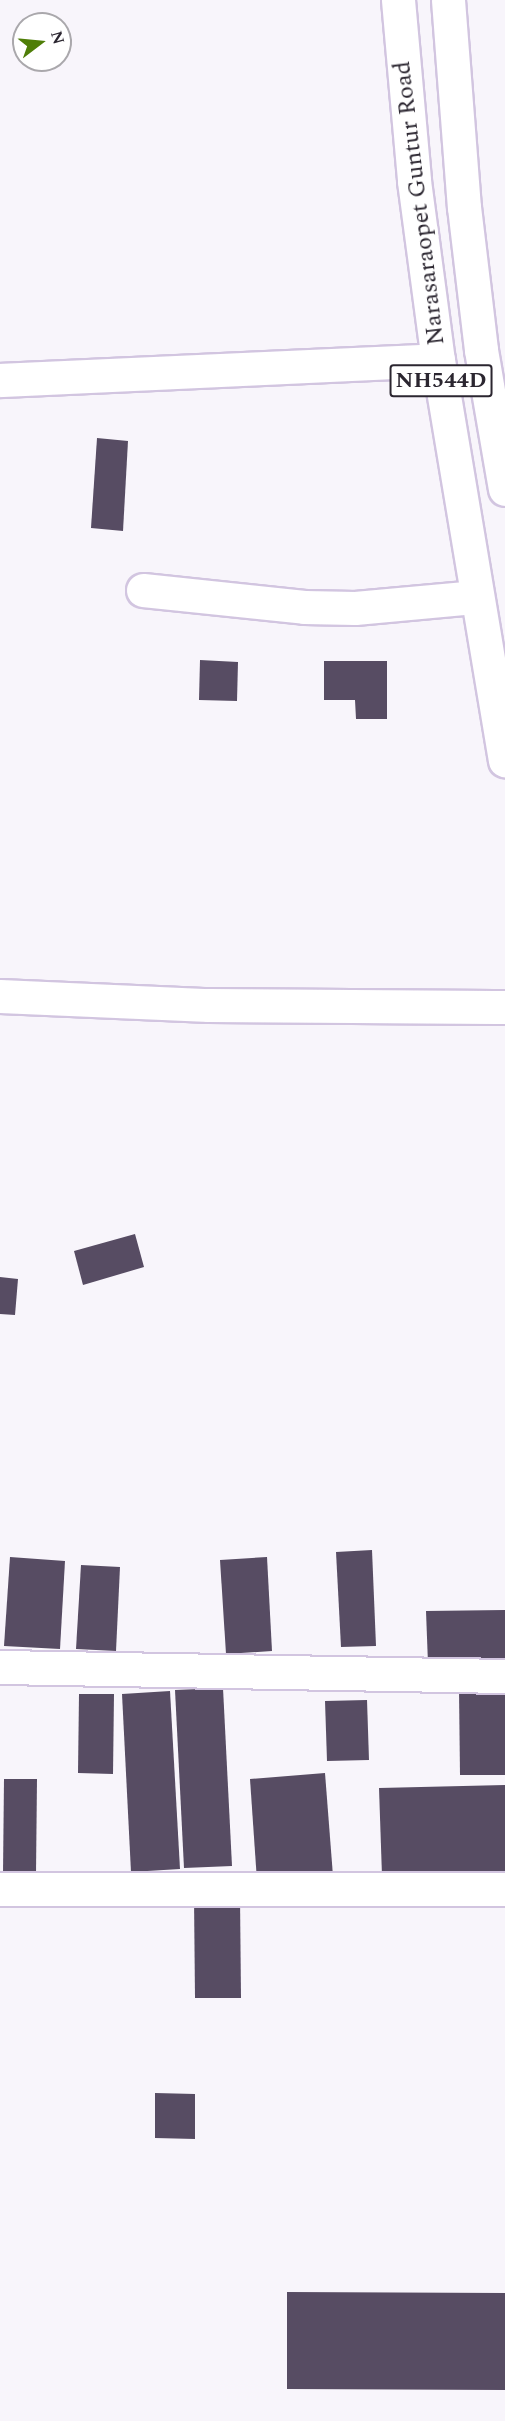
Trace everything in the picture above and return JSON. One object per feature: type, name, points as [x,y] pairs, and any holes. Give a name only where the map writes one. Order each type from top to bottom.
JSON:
[{"type":"main road","name":"Narasaraopet Guntur Road","points":[[398,0],[414,181],[438,360],[505,760]]},
{"type":"main road","name":"Narasaraopet Guntur Road","points":[[448,0],[464,207],[481,350],[505,489]]},
{"type":"main road","points":[[0,380],[438,360]]},
{"type":"main road","points":[[143,590],[304,607],[355,608],[477,597]]},
{"type":"main road","points":[[0,996],[209,1005],[505,1007]]},
{"type":"main road","points":[[0,1667],[505,1676]]},
{"type":"main road","points":[[0,1889],[505,1888]]},
{"type":"building","points":[[97,438],[128,441],[123,531],[91,528]]},
{"type":"building","points":[[200,660],[238,662],[237,701],[199,700]]},
{"type":"building","points":[[324,661],[387,661],[387,719],[356,719],[355,700],[324,700]]},
{"type":"building","points":[[135,1234],[144,1267],[83,1285],[74,1251]]},
{"type":"building","points":[[0,1277],[18,1279],[15,1315],[0,1314]]},
{"type":"building","points":[[372,1550],[376,1646],[341,1647],[336,1552]]},
{"type":"building","points":[[10,1557],[65,1561],[60,1649],[4,1646]]},
{"type":"building","points":[[267,1557],[272,1651],[226,1654],[220,1560]]},
{"type":"building","points":[[81,1565],[120,1567],[116,1651],[76,1649]]},
{"type":"building","points":[[505,1610],[505,1662],[428,1664],[426,1611]]},
{"type":"building","points":[[223,1688],[232,1866],[184,1868],[175,1690]]},
{"type":"building","points":[[459,1690],[505,1690],[505,1775],[460,1775]]},
{"type":"building","points":[[170,1691],[180,1869],[131,1872],[122,1694]]},
{"type":"building","points":[[79,1694],[114,1694],[113,1774],[78,1773]]},
{"type":"building","points":[[367,1700],[369,1760],[327,1761],[325,1701]]},
{"type":"building","points":[[325,1773],[333,1876],[257,1881],[250,1779]]},
{"type":"building","points":[[4,1779],[37,1779],[36,1873],[3,1873]]},
{"type":"building","points":[[505,1785],[505,1873],[382,1876],[379,1788]]},
{"type":"building","points":[[194,1898],[240,1898],[241,1998],[195,1998]]},
{"type":"building","points":[[155,2093],[195,2094],[195,2139],[155,2138]]},
{"type":"building","points":[[287,2292],[505,2293],[505,2390],[287,2389]]}]
